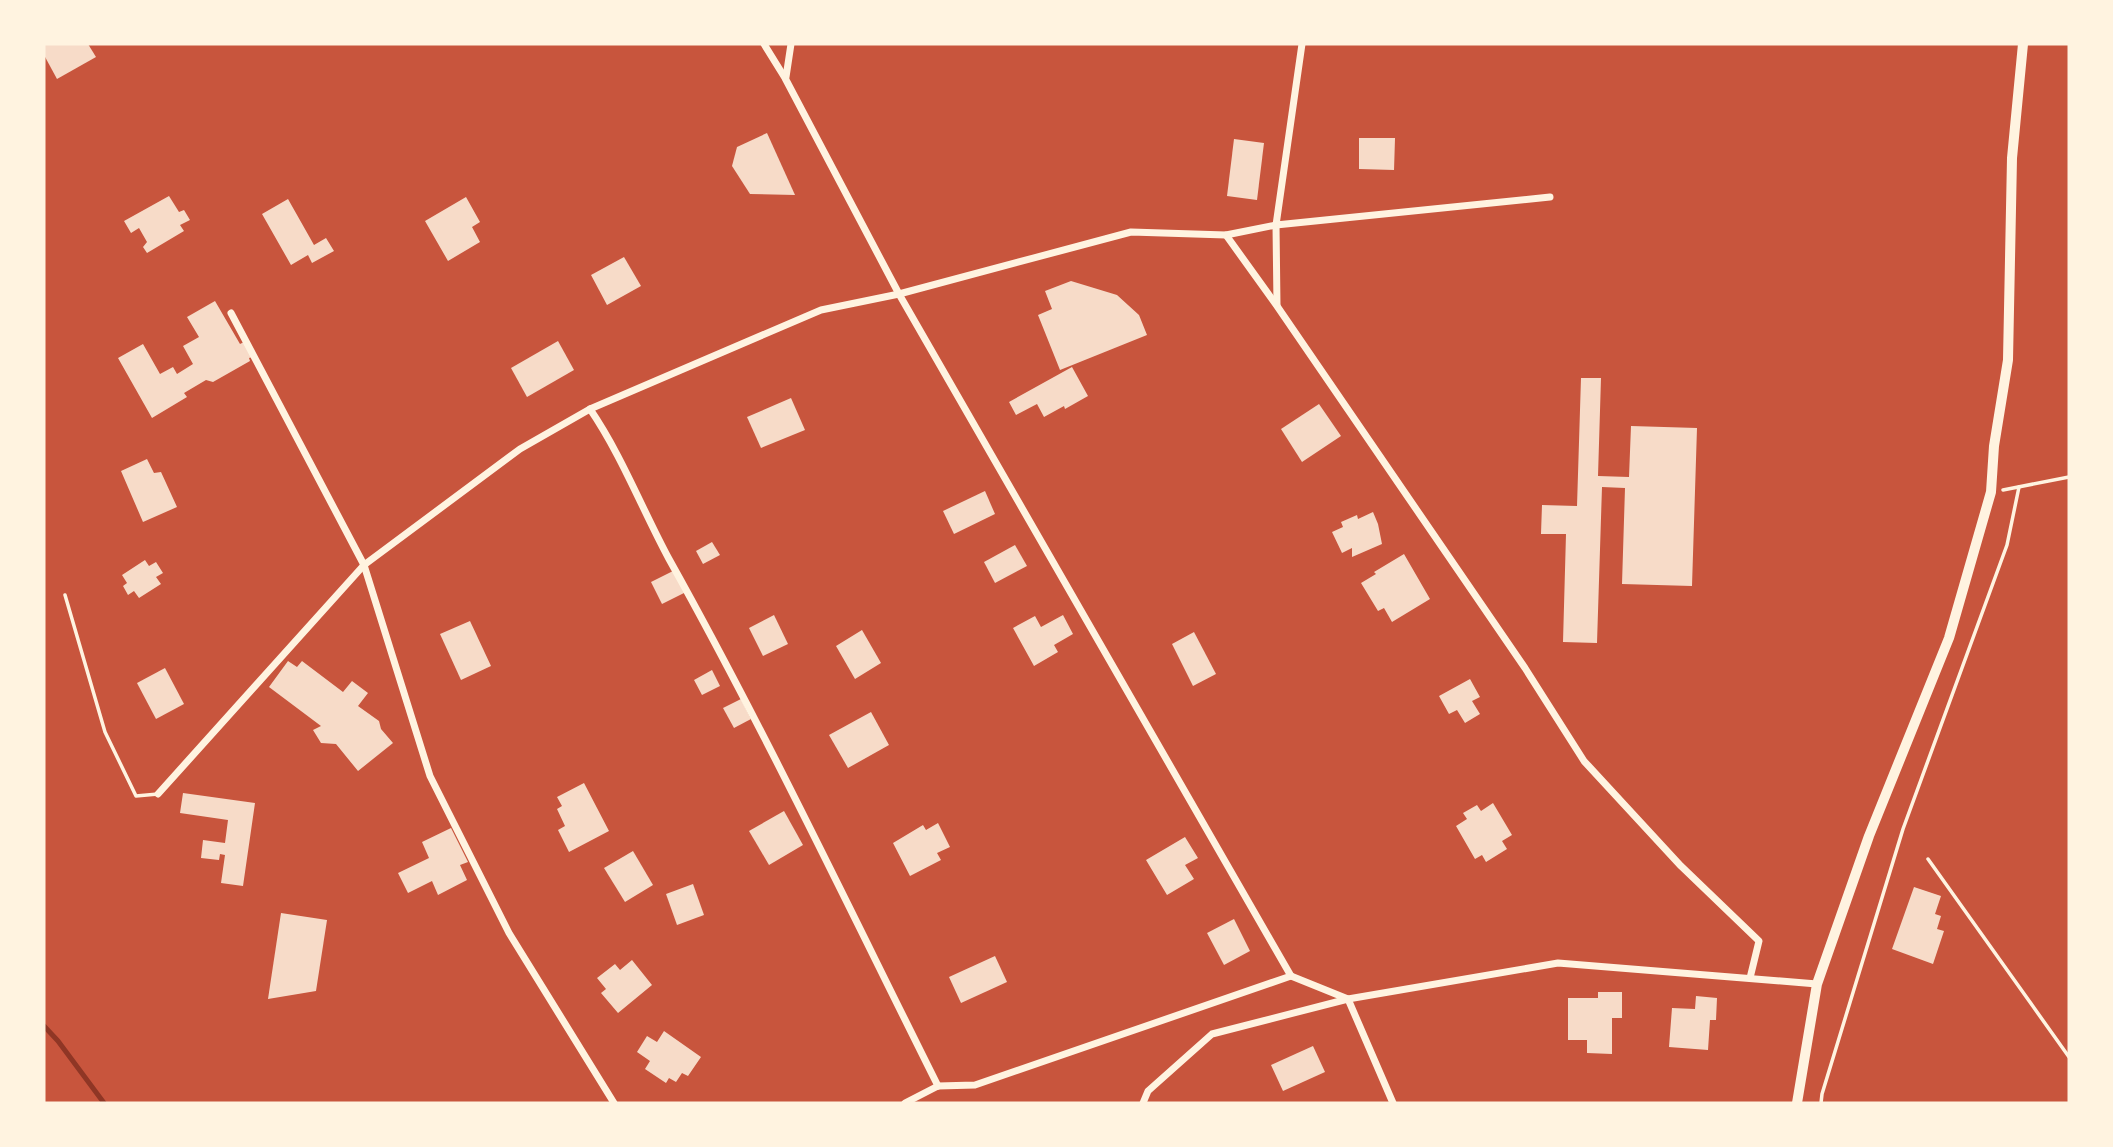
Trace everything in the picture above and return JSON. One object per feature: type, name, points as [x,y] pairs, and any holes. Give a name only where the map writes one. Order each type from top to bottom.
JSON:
[{"type":"main road","points":[[1797,1103],[1817,984],[1869,836],[1949,638],[1991,492],[1994,446],[2008,360],[2012,158],[2023,44]]},
{"type":"street","points":[[764,44],[785,78],[899,294],[1291,976],[1348,999],[1394,1103]]},
{"type":"street","points":[[785,78],[792,44]]},
{"type":"street","points":[[1277,306],[1276,225],[1302,44]]},
{"type":"street","points":[[158,794],[364,565],[520,449],[590,410],[821,310],[899,294],[1132,232],[1226,235],[1276,225],[1550,197]]},
{"type":"street","points":[[1226,235],[1525,668],[1584,761],[1681,866],[1759,941],[1750,978]]},
{"type":"street","points":[[231,313],[364,565],[430,776],[509,933],[614,1103]]},
{"type":"street","points":[[590,410],[607,434],[649,523],[732,671],[938,1086]]},
{"type":"street","points":[[1143,1103],[1148,1091],[1212,1034],[1348,999],[1558,964],[1817,984]]},
{"type":"street","points":[[905,1103],[938,1086],[975,1085],[1291,976]]},
{"type":"lane","points":[[65,595],[105,732],[136,796],[158,794]]},
{"type":"lane","points":[[1928,859],[2069,1057]]},
{"type":"path","points":[[1991,492],[2069,477]]},
{"type":"path","points":[[1821,1103],[1903,829],[2007,545],[2019,487]]},
{"type":"building","points":[[44,44],[88,44],[96,57],[57,79],[44,55]]},
{"type":"building","points":[[767,133],[795,195],[750,194],[732,166],[737,147]]},
{"type":"building","points":[[1359,138],[1395,138],[1394,170],[1359,169]]},
{"type":"building","points":[[1234,139],[1264,143],[1257,200],[1227,196]]},
{"type":"building","points":[[169,196],[179,212],[184,210],[190,220],[180,225],[184,231],[147,253],[143,247],[147,242],[139,228],[131,233],[124,221]]},
{"type":"building","points":[[466,197],[480,222],[472,227],[480,242],[448,261],[425,221]]},
{"type":"building","points":[[288,199],[314,245],[326,238],[334,251],[312,263],[308,255],[291,265],[262,214]]},
{"type":"building","points":[[624,257],[641,286],[607,305],[591,275]]},
{"type":"building","points":[[1071,281],[1117,295],[1139,315],[1147,335],[1060,370],[1038,315],[1052,309],[1045,291]]},
{"type":"building","points":[[215,301],[240,344],[244,342],[252,357],[249,358],[250,361],[213,382],[206,380],[184,393],[187,397],[152,418],[118,358],[143,344],[160,374],[173,367],[177,374],[193,364],[183,346],[199,337],[187,317]]},
{"type":"building","points":[[558,341],[574,370],[527,397],[511,368]]},
{"type":"building","points":[[1072,367],[1088,396],[1044,417],[1037,404],[1016,415],[1009,402]]},
{"type":"building","points":[[1581,378],[1601,378],[1598,476],[1629,477],[1631,426],[1697,428],[1692,586],[1622,584],[1625,488],[1602,487],[1597,643],[1563,642],[1566,534],[1541,534],[1542,505],[1577,506]]},
{"type":"building","points":[[791,398],[805,430],[761,448],[747,417]]},
{"type":"building","points":[[1319,404],[1341,436],[1302,462],[1281,429]]},
{"type":"building","points":[[147,459],[154,473],[161,472],[177,507],[143,522],[121,471]]},
{"type":"building","points":[[985,491],[995,514],[954,534],[943,511]]},
{"type":"building","points":[[1373,512],[1382,544],[1352,557],[1352,548],[1342,553],[1332,532],[1343,527],[1341,522],[1357,515],[1358,519]]},
{"type":"building","points":[[712,542],[720,555],[703,564],[696,551]]},
{"type":"building","points":[[1015,545],[1027,566],[995,583],[984,562]]},
{"type":"building","points":[[1404,554],[1430,599],[1392,622],[1384,608],[1378,611],[1361,583]]},
{"type":"building","points":[[145,560],[149,566],[156,562],[163,573],[156,577],[161,584],[139,598],[134,591],[128,595],[123,586],[127,583],[122,575]]},
{"type":"building","points":[[675,570],[686,592],[662,604],[651,582]]},
{"type":"building","points":[[774,615],[788,644],[763,656],[749,628]]},
{"type":"building","points":[[1063,615],[1073,634],[1054,645],[1058,652],[1034,666],[1013,628],[1035,616],[1041,627]]},
{"type":"building","points":[[470,621],[491,666],[461,680],[440,634]]},
{"type":"building","points":[[862,630],[881,663],[855,679],[836,646]]},
{"type":"building","points":[[1194,632],[1216,674],[1193,686],[1172,644]]},
{"type":"building","points":[[288,661],[297,667],[302,661],[343,692],[352,681],[368,693],[358,706],[379,721],[381,729],[393,743],[358,771],[336,744],[321,743],[313,730],[321,726],[269,687]]},
{"type":"building","points":[[165,668],[184,704],[156,719],[137,683]]},
{"type":"building","points":[[712,670],[720,686],[702,695],[694,680]]},
{"type":"building","points":[[1470,679],[1480,697],[1472,701],[1480,714],[1465,723],[1457,710],[1449,714],[1439,696]]},
{"type":"building","points":[[741,699],[751,719],[734,728],[723,708]]},
{"type":"building","points":[[871,712],[889,745],[848,768],[829,735]]},
{"type":"building","points":[[584,783],[609,831],[569,852],[558,830],[565,826],[557,809],[562,806],[557,797]]},
{"type":"building","points":[[183,793],[255,803],[243,886],[221,883],[225,855],[220,854],[219,860],[201,858],[203,840],[225,843],[228,820],[180,813]]},
{"type":"building","points":[[1493,803],[1512,835],[1502,841],[1507,849],[1486,862],[1482,855],[1475,859],[1456,826],[1467,819],[1463,813],[1477,805],[1481,811]]},
{"type":"building","points":[[784,811],[803,845],[769,865],[749,831]]},
{"type":"building","points":[[938,823],[950,847],[937,853],[941,860],[910,876],[893,843],[923,825],[926,830]]},
{"type":"building","points":[[451,828],[468,862],[460,865],[467,880],[438,895],[432,881],[408,893],[398,873],[429,858],[422,842]]},
{"type":"building","points":[[1185,837],[1198,858],[1185,865],[1194,879],[1167,895],[1146,860]]},
{"type":"building","points":[[633,851],[653,885],[625,902],[604,868]]},
{"type":"building","points":[[693,884],[704,915],[677,925],[666,894]]},
{"type":"building","points":[[1914,887],[1941,896],[1935,914],[1941,916],[1937,929],[1944,931],[1933,964],[1892,949]]},
{"type":"building","points":[[281,913],[327,920],[316,991],[268,999]]},
{"type":"building","points":[[1234,919],[1250,951],[1224,965],[1207,933]]},
{"type":"building","points":[[995,956],[1007,982],[961,1003],[949,977]]},
{"type":"building","points":[[632,960],[652,985],[618,1013],[601,993],[606,989],[597,978],[615,964],[620,970]]},
{"type":"building","points":[[1598,992],[1622,992],[1622,1018],[1612,1018],[1612,1054],[1587,1053],[1587,1040],[1568,1040],[1568,998],[1598,998]]},
{"type":"building","points":[[1696,996],[1717,998],[1716,1020],[1710,1020],[1708,1050],[1669,1047],[1672,1008],[1695,1009]]},
{"type":"building","points":[[664,1031],[701,1057],[688,1076],[682,1073],[676,1082],[669,1078],[666,1083],[645,1069],[650,1061],[637,1052],[647,1036],[657,1042]]},
{"type":"building","points":[[1313,1046],[1325,1072],[1283,1091],[1271,1065]]},
{"type":"waterway","points":[[44,1026],[104,1103]]}]
